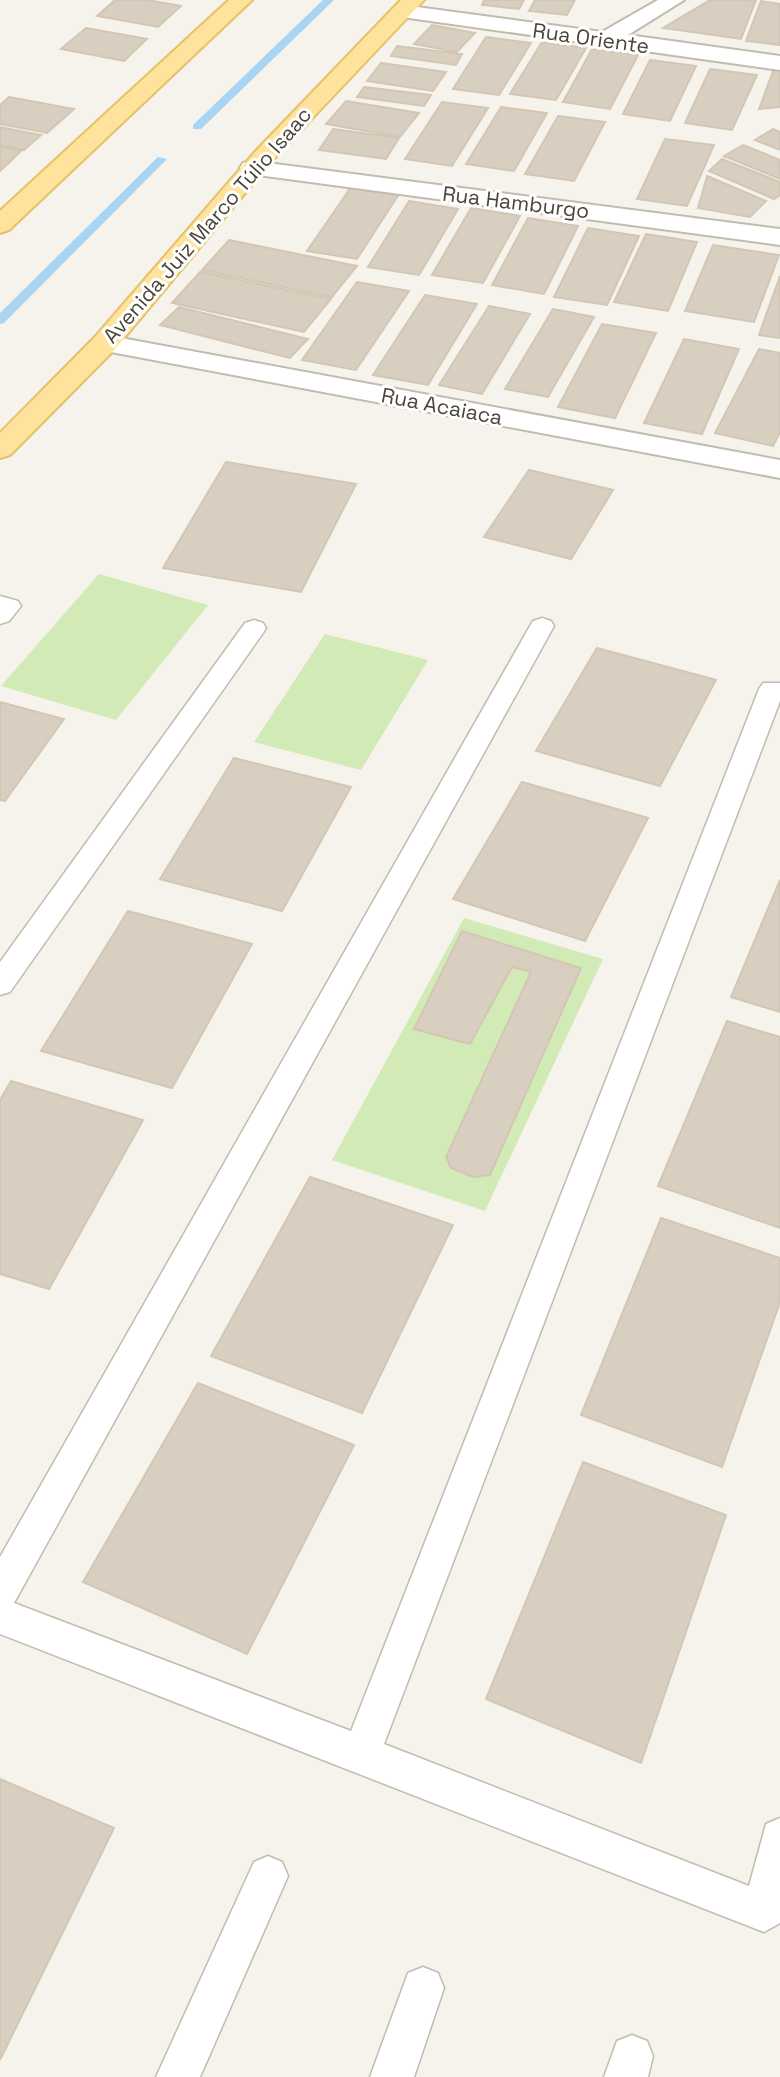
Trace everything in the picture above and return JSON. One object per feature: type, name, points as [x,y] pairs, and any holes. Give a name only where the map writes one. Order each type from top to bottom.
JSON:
[{"type":"main road","points":[[0,225],[241,0]]},
{"type":"main road","name":"Avenida Juiz Marco Túlio Isaac","points":[[0,449],[105,343],[252,169],[407,6]]},
{"type":"street","points":[[604,40],[673,0]]},
{"type":"street","name":"Rua Oriente","points":[[407,6],[604,40],[780,63]]},
{"type":"street","name":"Rua Hamburgo","points":[[252,169],[777,234]]},
{"type":"street","name":"Rua Acaiaca","points":[[105,343],[780,469]]},
{"type":"lane","points":[[0,604],[9,606],[0,616]]},
{"type":"lane","points":[[0,1592],[542,626]]},
{"type":"lane","points":[[0,984],[254,628]]},
{"type":"lane","points":[[361,1754],[772,689]]},
{"type":"lane","points":[[0,1616],[764,1912],[780,1838]]},
{"type":"lane","points":[[178,2077],[268,1876]]},
{"type":"lane","points":[[392,2077],[423,1988]]},
{"type":"green space","points":[[99,574],[208,605],[116,720],[1,686]]},
{"type":"green space","points":[[325,634],[428,660],[361,770],[254,742]]},
{"type":"green space","points":[[464,918],[603,959],[485,1211],[332,1160]]},
{"type":"building","points":[[115,0],[147,0],[181,6],[158,27],[97,16]]},
{"type":"building","points":[[484,0],[524,0],[519,9],[482,5]]},
{"type":"building","points":[[535,0],[575,0],[567,15],[529,11]]},
{"type":"building","points":[[710,0],[756,0],[741,39],[663,28]]},
{"type":"building","points":[[761,1],[780,4],[780,45],[746,41]]},
{"type":"building","points":[[432,25],[475,33],[457,52],[414,44]]},
{"type":"building","points":[[86,28],[147,39],[124,61],[61,49]]},
{"type":"building","points":[[486,37],[531,43],[499,95],[453,89]]},
{"type":"building","points":[[542,42],[586,48],[556,100],[510,94]]},
{"type":"building","points":[[397,46],[462,54],[456,65],[391,56]]},
{"type":"building","points":[[592,49],[638,55],[610,109],[563,102]]},
{"type":"building","points":[[650,60],[696,66],[670,121],[623,114]]},
{"type":"building","points":[[381,63],[446,72],[433,91],[367,81]]},
{"type":"building","points":[[775,66],[780,67],[780,107],[759,109]]},
{"type":"building","points":[[710,69],[757,75],[732,130],[685,123]]},
{"type":"building","points":[[364,87],[431,95],[424,106],[357,97]]},
{"type":"building","points":[[9,97],[74,109],[47,133],[0,124],[0,105]]},
{"type":"building","points":[[346,101],[419,113],[400,137],[326,124]]},
{"type":"building","points":[[442,102],[488,108],[452,166],[405,159]]},
{"type":"building","points":[[501,107],[547,113],[514,171],[466,164]]},
{"type":"building","points":[[558,116],[605,122],[574,181],[525,174]]},
{"type":"building","points":[[0,127],[41,135],[24,150],[0,145]]},
{"type":"building","points":[[333,129],[399,138],[386,159],[319,150]]},
{"type":"building","points":[[773,129],[780,132],[780,150],[755,140]]},
{"type":"building","points":[[665,139],[714,145],[687,206],[637,199]]},
{"type":"building","points":[[743,145],[780,160],[780,179],[724,156]]},
{"type":"building","points":[[0,147],[21,151],[0,171]]},
{"type":"building","points":[[722,159],[780,182],[780,195],[774,199],[709,171]]},
{"type":"building","points":[[707,176],[766,201],[750,217],[698,208]]},
{"type":"building","points":[[351,187],[399,194],[357,259],[307,251]]},
{"type":"building","points":[[409,201],[458,209],[419,275],[368,267]]},
{"type":"building","points":[[471,208],[520,216],[483,283],[432,275]]},
{"type":"building","points":[[528,218],[578,226],[544,294],[492,285]]},
{"type":"building","points":[[588,228],[639,236],[607,305],[554,297]]},
{"type":"building","points":[[646,234],[697,242],[668,311],[614,302]]},
{"type":"building","points":[[229,240],[357,266],[332,297],[202,270]]},
{"type":"building","points":[[713,245],[779,255],[754,322],[685,311]]},
{"type":"building","points":[[200,272],[331,299],[304,332],[172,303]]},
{"type":"building","points":[[780,276],[780,338],[759,335]]},
{"type":"building","points":[[357,282],[409,291],[356,370],[302,360]]},
{"type":"building","points":[[425,295],[477,304],[428,385],[373,375]]},
{"type":"building","points":[[489,306],[530,314],[482,394],[439,385]]},
{"type":"building","points":[[179,307],[308,339],[290,358],[160,325]]},
{"type":"building","points":[[553,309],[594,317],[548,397],[505,389]]},
{"type":"building","points":[[602,324],[656,333],[615,418],[558,407]]},
{"type":"building","points":[[684,339],[739,349],[702,434],[644,423]]},
{"type":"building","points":[[759,349],[780,353],[780,432],[773,446],[715,433]]},
{"type":"building","points":[[226,462],[356,484],[301,592],[163,568]]},
{"type":"building","points":[[529,470],[613,490],[571,559],[484,537]]},
{"type":"building","points":[[597,648],[716,680],[660,786],[536,751]]},
{"type":"building","points":[[0,702],[64,719],[5,801],[0,800]]},
{"type":"building","points":[[234,758],[351,787],[282,911],[160,879]]},
{"type":"building","points":[[522,782],[648,818],[585,941],[453,899]]},
{"type":"building","points":[[780,880],[780,1012],[731,997]]},
{"type":"building","points":[[128,911],[252,944],[172,1088],[41,1051]]},
{"type":"building","points":[[462,931],[581,968],[490,1175],[473,1177],[451,1168],[446,1157],[531,972],[512,967],[470,1044],[414,1029]]},
{"type":"building","points":[[727,1021],[780,1037],[780,1228],[658,1186]]},
{"type":"building","points":[[11,1081],[143,1120],[49,1289],[0,1274],[0,1100]]},
{"type":"building","points":[[310,1177],[453,1225],[362,1413],[211,1356]]},
{"type":"building","points":[[661,1218],[780,1258],[780,1302],[722,1467],[581,1415]]},
{"type":"building","points":[[198,1383],[354,1445],[247,1654],[83,1582]]},
{"type":"building","points":[[583,1462],[726,1515],[641,1763],[486,1699]]},
{"type":"building","points":[[0,1779],[114,1828],[0,2060]]},
{"type":"waterway","points":[[197,127],[329,0]]},
{"type":"waterway","points":[[0,320],[162,159]]}]
